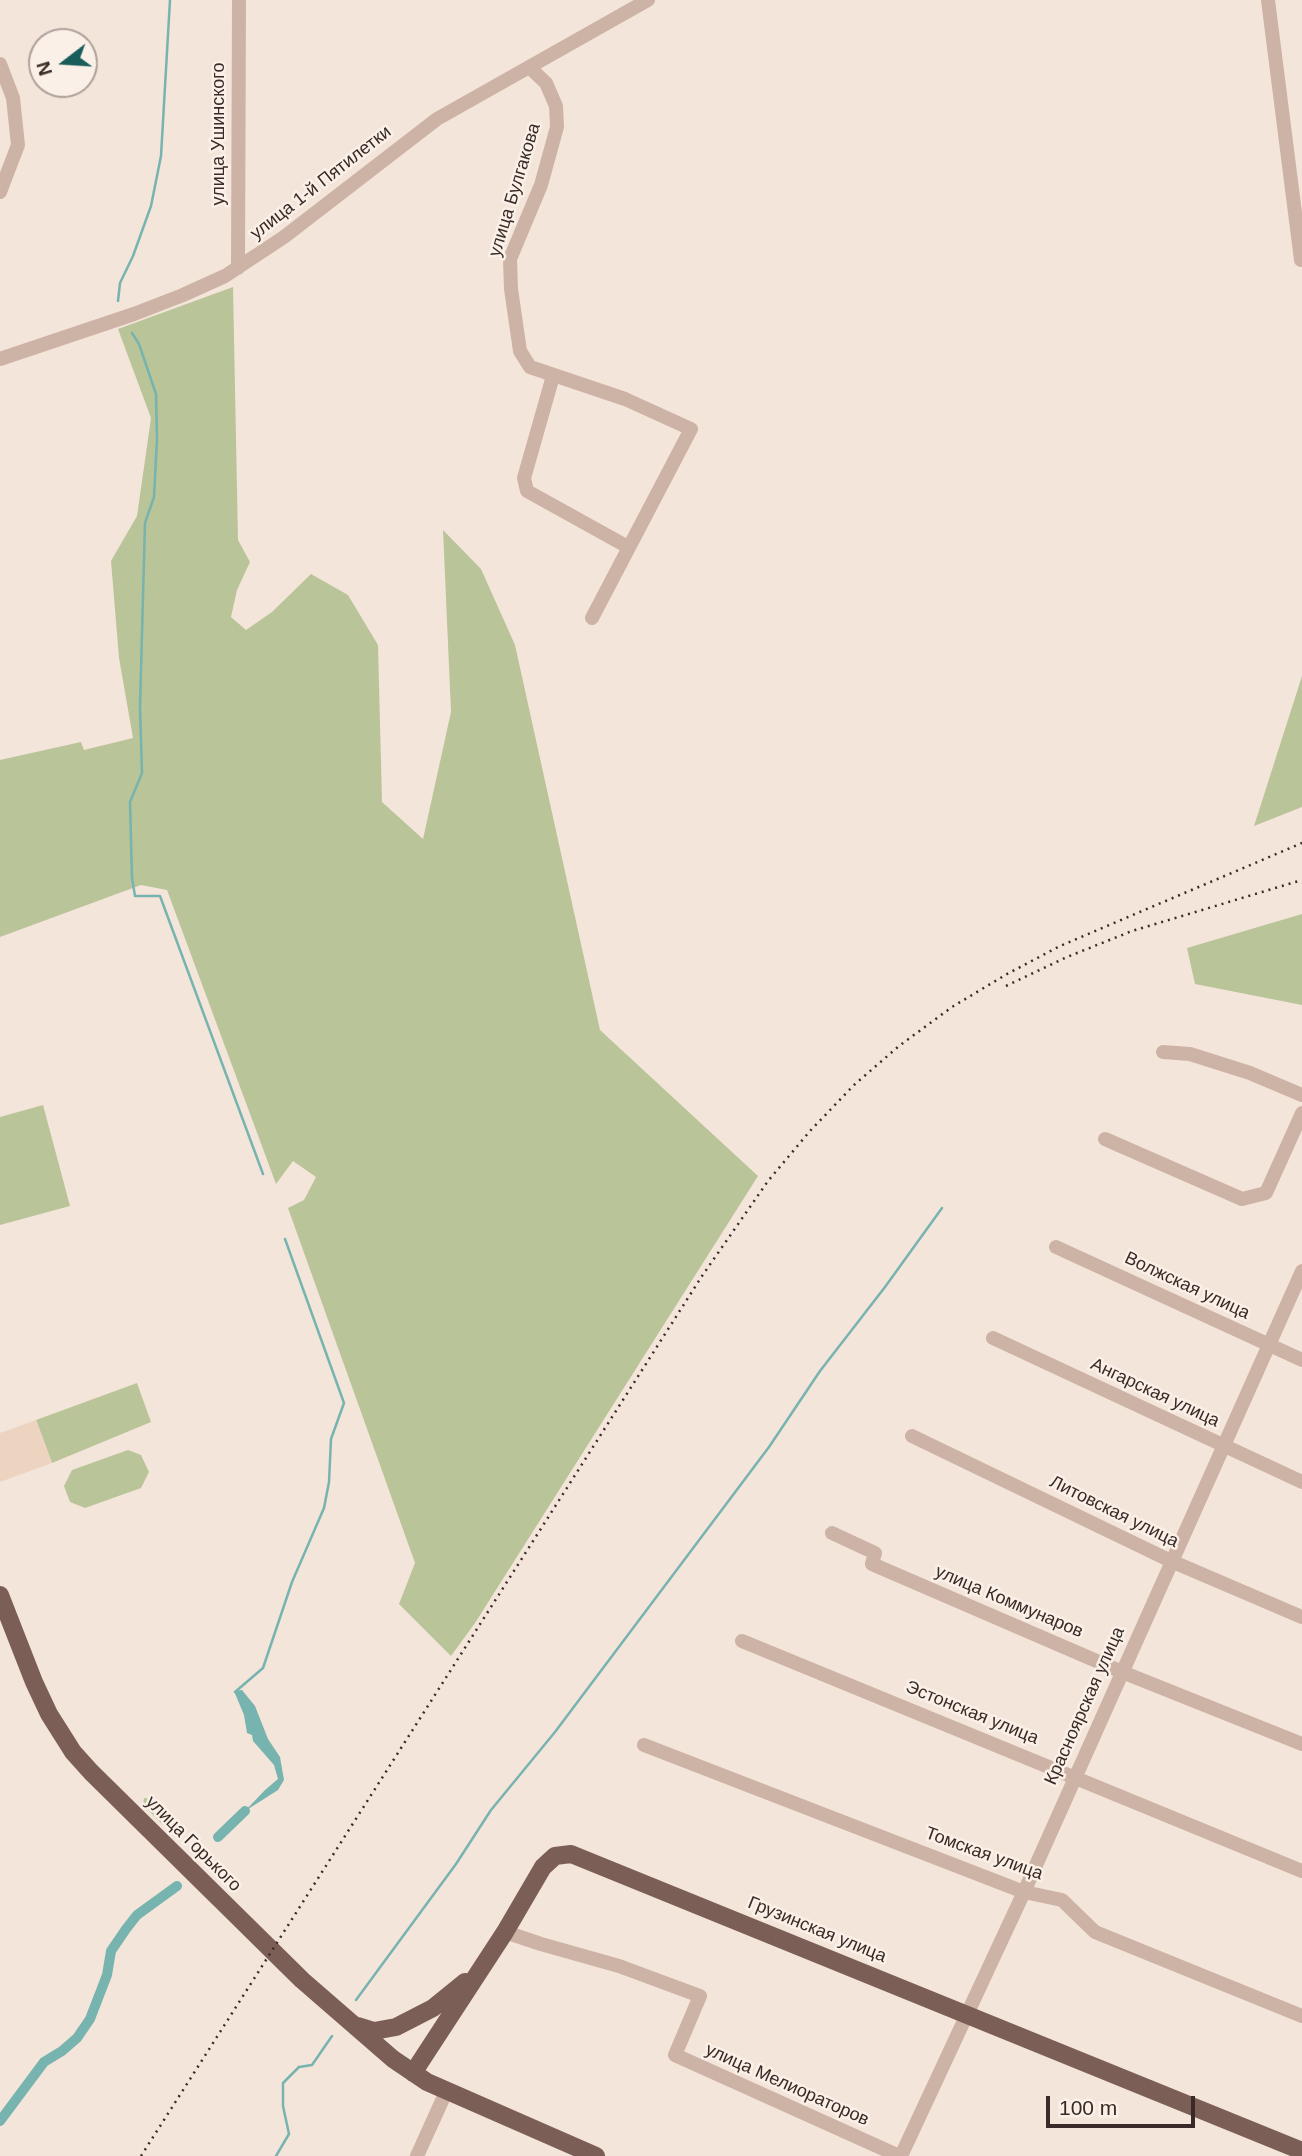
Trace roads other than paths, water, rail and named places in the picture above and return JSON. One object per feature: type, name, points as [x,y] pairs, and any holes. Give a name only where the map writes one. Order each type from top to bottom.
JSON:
[{"type":"main road","name":"улица Горького","points":[[0,1595],[34,1682],[61,1735],[91,1772],[277,1956],[345,2018],[413,2073],[446,2092],[596,2156]]},
{"type":"main road","name":"Грузинская улица","points":[[413,2073],[549,1860],[555,1856],[571,1854],[1302,2151]]},
{"type":"main road","points":[[345,2018],[374,2031],[396,2027],[433,2008],[470,1978],[487,1959]]},
{"type":"street","name":"улица Ушинского","points":[[238,268],[239,0]]},
{"type":"street","points":[[1268,0],[1301,260]]},
{"type":"street","name":"улица 1-й Пятилетки","points":[[0,359],[183,295],[238,268],[284,237],[420,131],[640,2]]},
{"type":"street","points":[[0,64],[13,98],[18,145],[0,192]]},
{"type":"street","name":"улица Булгакова","points":[[529,67],[546,83],[556,106],[557,127],[541,186],[510,259],[511,289],[520,351],[530,367],[625,398],[691,429],[628,547]]},
{"type":"street","points":[[553,376],[524,478],[527,491],[628,547],[592,618]]},
{"type":"street","points":[[1163,1052],[1190,1054],[1250,1073],[1302,1095]]},
{"type":"street","points":[[1105,1139],[1242,1199],[1266,1193],[1302,1113]]},
{"type":"street","name":"Волжская улица","points":[[1056,1247],[1302,1360]]},
{"type":"street","name":"Красноярская улица","points":[[900,2156],[1024,1892],[1302,1271]]},
{"type":"street","name":"Ангарская улица","points":[[993,1338],[1302,1482]]},
{"type":"street","name":"Литовская улица","points":[[912,1436],[1171,1561],[1302,1617]]},
{"type":"street","name":"улица Коммунаров","points":[[832,1533],[875,1553],[872,1564],[1122,1672],[1302,1744]]},
{"type":"street","name":"Эстонская улица","points":[[742,1641],[1302,1871]]},
{"type":"street","name":"Томская улица","points":[[644,1745],[1024,1892],[1062,1900],[1095,1932],[1302,2016]]},
{"type":"street","name":"улица Мелиораторов","points":[[505,1932],[619,1966],[700,1996],[675,2055],[900,2156]]},
{"type":"street","points":[[417,2156],[446,2092]]},
{"type":"water","points":[[242,1690],[255,1706],[268,1739],[280,1757],[284,1780],[278,1790],[245,1811],[278,1779],[274,1765],[253,1741],[252,1735],[247,1733],[244,1715],[234,1691]]},
{"type":"waterway","points":[[118,301],[120,283],[151,206],[161,156],[170,0]]},
{"type":"waterway","points":[[132,333],[139,344],[156,394],[157,439],[154,497],[145,523],[140,707],[142,773],[130,802],[132,878],[135,896],[160,896],[263,1174]]},
{"type":"waterway","points":[[356,2000],[456,1864],[491,1810],[555,1732],[769,1447],[820,1371],[942,1208]]},
{"type":"waterway","points":[[235,1692],[263,1668],[292,1582],[324,1508],[329,1482],[331,1439],[344,1403],[285,1239]]},
{"type":"waterway","points":[[218,1837],[245,1811]]},
{"type":"waterway","points":[[0,2121],[44,2062],[77,2038],[90,2019],[107,1975],[111,1951],[126,1929],[137,1915],[177,1886]]},
{"type":"waterway","points":[[276,2156],[289,2134],[283,2106],[283,2083],[299,2067],[312,2065],[332,2036]]},
{"type":"railway","points":[[141,2156],[702,1276],[768,1181],[810,1131],[854,1085],[899,1046],[952,1007],[1007,974],[1060,946],[1302,843]]},
{"type":"railway","points":[[1006,986],[1067,957],[1132,931],[1302,880]]}]
